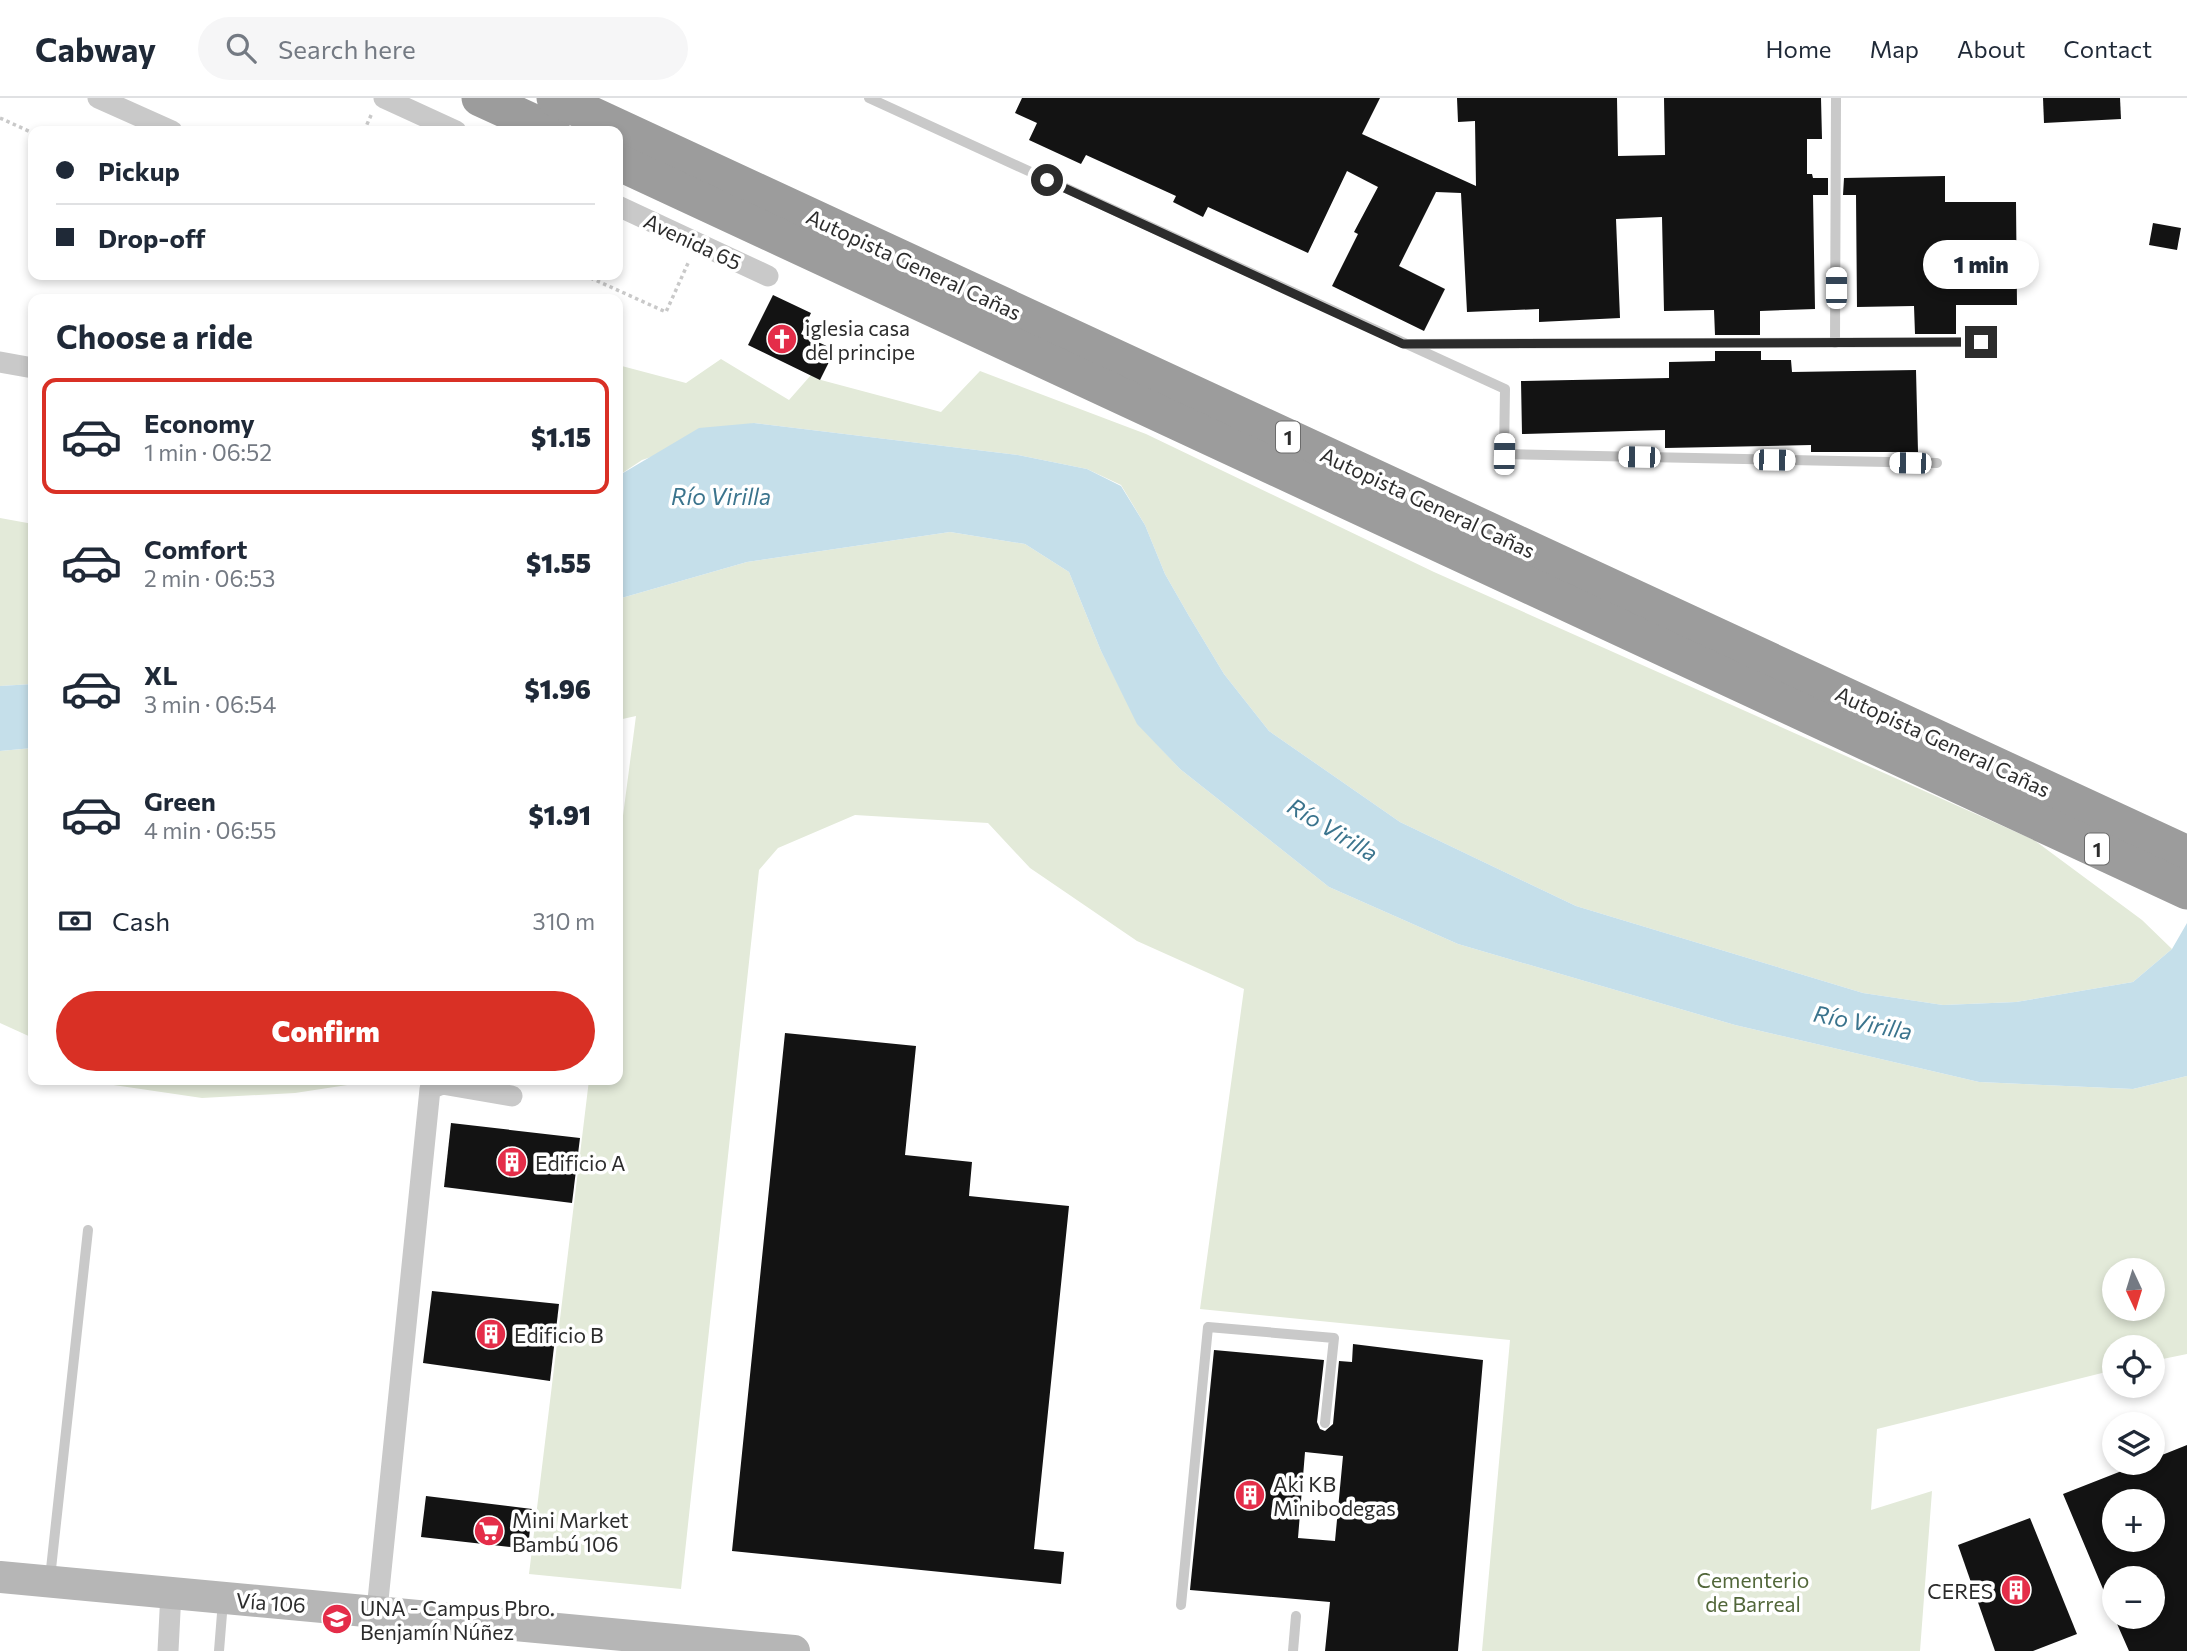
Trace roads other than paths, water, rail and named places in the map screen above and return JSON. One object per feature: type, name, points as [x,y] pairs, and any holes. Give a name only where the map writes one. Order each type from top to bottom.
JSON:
[{"type":"highway","points":[[480,98],[541,126]]},
{"type":"highway","name":"Autopista General Cañas","points":[[555,98],[614,126]]},
{"type":"highway","name":"Autopista General Cañas","points":[[623,130],[2013,792],[2187,891]]},
{"type":"highway","name":"Autopista General Cañas","points":[[623,164],[2013,792],[2187,854]]},
{"type":"main road","name":"Vía 106","points":[[0,1577],[377,1610],[596,1637],[794,1651]]},
{"type":"street","points":[[99,98],[161,126]]},
{"type":"street","points":[[384,98],[445,126]]},
{"type":"street","name":"Avenida 65","points":[[623,208],[768,276]]},
{"type":"street","points":[[0,362],[28,367]]},
{"type":"street","points":[[377,1610],[430,1089],[440,1085]]},
{"type":"street","points":[[448,1085],[512,1096]]},
{"type":"street","points":[[168,1651],[171,1592]]},
{"type":"lane","points":[[869,98],[1505,389],[1504,454],[1937,463]]},
{"type":"lane","points":[[1835,343],[1836,98]]},
{"type":"lane","points":[[1403,344],[1981,342]]},
{"type":"lane","points":[[50,1581],[88,1230]]},
{"type":"lane","points":[[1181,1605],[1208,1327],[1334,1338],[1325,1423]]},
{"type":"lane","points":[[219,1651],[223,1598]]},
{"type":"lane","points":[[1293,1651],[1296,1616]]},
{"type":"water","name":"Río Virilla","points":[[754,423],[1018,455],[1087,469],[1121,486],[1145,525],[1165,574],[1224,674],[1269,731],[1400,822],[1576,906],[1863,993],[1943,1005],[2016,1002],[2133,982],[2172,949],[2187,923],[2187,1076],[2133,1089],[1979,1082],[1735,1025],[1458,944],[1329,887],[1180,769],[1137,724],[1101,651],[1069,572],[1025,544],[950,532],[747,562],[623,598],[623,473],[699,428]]},
{"type":"water","points":[[28,684],[28,748],[0,751],[0,686]]},
{"type":"place","name":"iglesia casa del principe","points":[[782,339]]},
{"type":"place","name":"Edificio A","points":[[512,1162]]},
{"type":"place","name":"Edificio B","points":[[491,1334]]},
{"type":"place","name":"Aki KB Minibodegas","points":[[1250,1495]]},
{"type":"place","name":"Mini Market Bambú 106","points":[[489,1531]]},
{"type":"place","name":"CERES","points":[[2016,1590]]},
{"type":"place","name":"UNA - Campus Pbro. Benjamín Núñez","points":[[337,1619]]},
{"type":"park label","name":"Cementerio de Barreal","points":[[1753,1591]]}]
